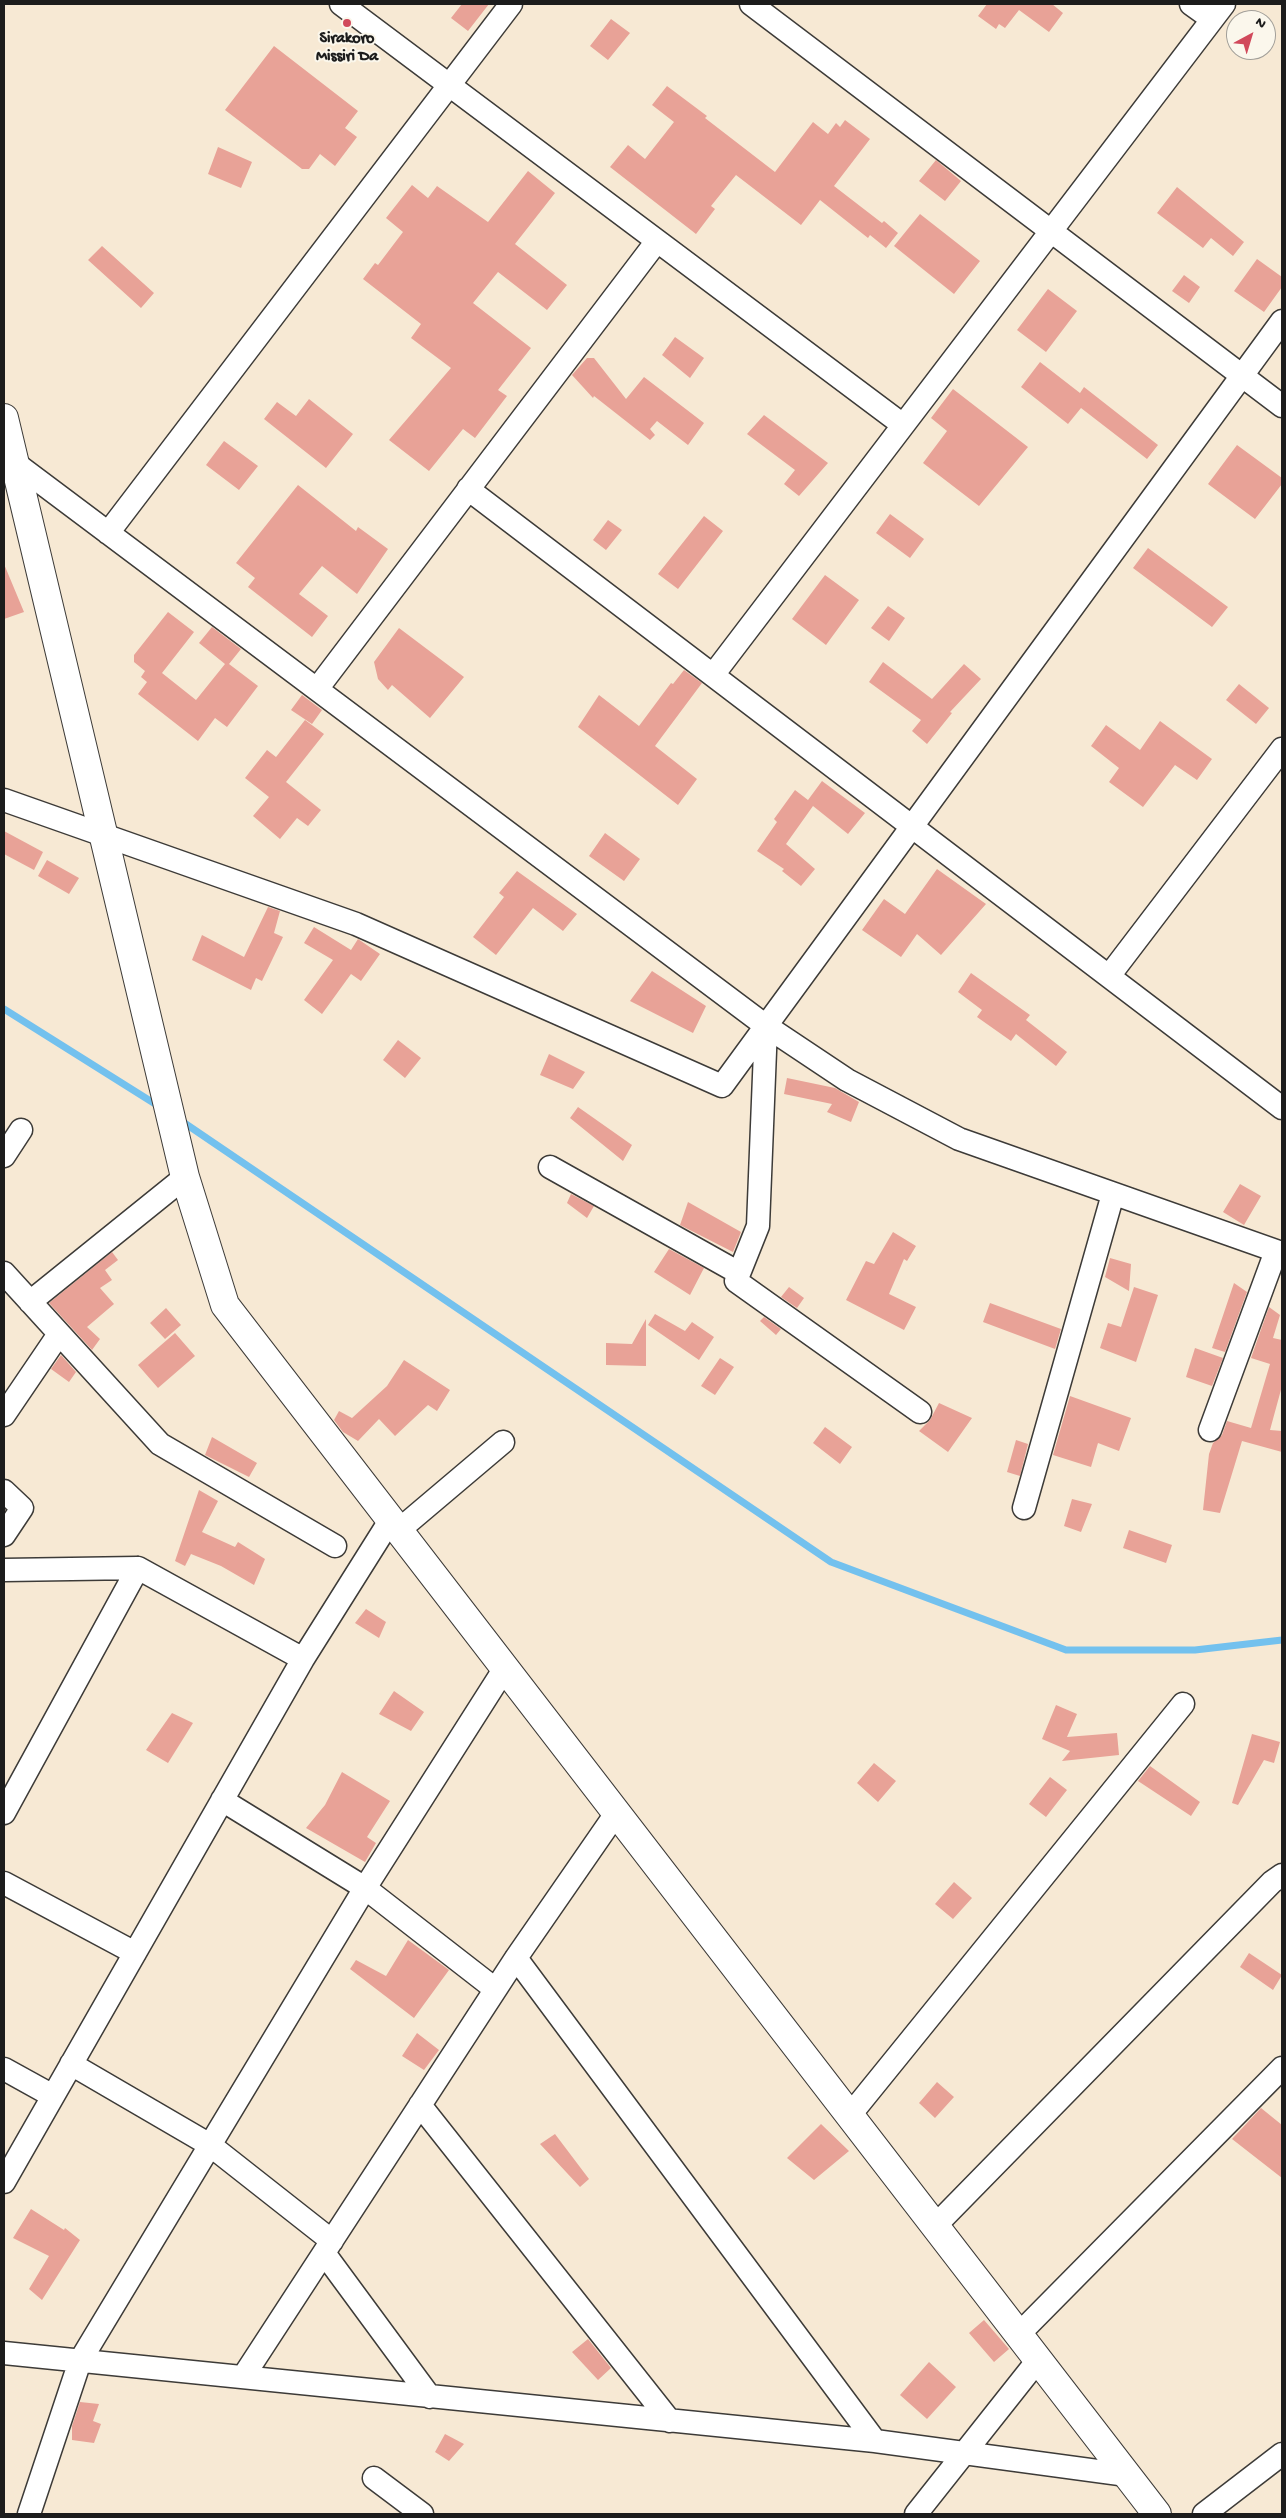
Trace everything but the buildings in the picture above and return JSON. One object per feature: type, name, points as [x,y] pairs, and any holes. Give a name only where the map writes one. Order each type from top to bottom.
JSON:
[{"type":"street","points":[[341,4],[903,425]]},
{"type":"street","points":[[108,533],[511,4]]},
{"type":"street","points":[[751,4],[1282,406]]},
{"type":"street","points":[[713,675],[1218,12],[1191,4]]},
{"type":"street","points":[[317,689],[657,241]]},
{"type":"street","points":[[4,800],[356,924],[722,1086],[1241,375],[1282,322]]},
{"type":"street","points":[[4,418],[185,1178],[225,1304],[1157,2514]]},
{"type":"street","points":[[15,463],[766,1026],[847,1080],[958,1139],[1279,1252],[1210,1430]]},
{"type":"street","points":[[468,489],[1282,1108]]},
{"type":"street","points":[[1109,976],[1282,749]]},
{"type":"street","points":[[766,1026],[758,1226],[736,1281],[920,1412]]},
{"type":"street","points":[[4,1156],[21,1130]]},
{"type":"street","points":[[550,1167],[739,1273]]},
{"type":"street","points":[[30,1302],[185,1178]]},
{"type":"street","points":[[1024,1508],[1113,1194]]},
{"type":"street","points":[[4,1274],[160,1444],[335,1546]]},
{"type":"street","points":[[4,1415],[59,1334]]},
{"type":"street","points":[[4,2182],[303,1659],[395,1525],[503,1442]]},
{"type":"street","points":[[4,1490],[22,1508],[4,1535]]},
{"type":"street","points":[[4,1570],[138,1568],[303,1659]]},
{"type":"street","points":[[4,1813],[138,1568]]},
{"type":"street","points":[[28,2514],[80,2361],[365,1888],[505,1668]]},
{"type":"street","points":[[850,2115],[1182,1704]]},
{"type":"street","points":[[222,1800],[365,1888],[496,1989]]},
{"type":"street","points":[[244,2377],[516,1958],[617,1812]]},
{"type":"street","points":[[935,2226],[1272,1882],[1282,1875]]},
{"type":"street","points":[[4,1883],[135,1953]]},
{"type":"street","points":[[516,1958],[874,2442]]},
{"type":"street","points":[[71,2064],[210,2145],[328,2247],[430,2396]]},
{"type":"street","points":[[1019,2334],[1282,2068]]},
{"type":"street","points":[[4,2069],[53,2096]]},
{"type":"street","points":[[420,2105],[670,2421]]},
{"type":"street","points":[[4,2353],[874,2442],[1127,2474]]},
{"type":"street","points":[[916,2514],[1038,2360]]},
{"type":"street","points":[[1204,2514],[1282,2454]]},
{"type":"street","points":[[374,2478],[422,2514]]},
{"type":"waterway","points":[[4,1009],[160,1107]]},
{"type":"waterway","points":[[180,1120],[831,1562],[1066,1650],[1195,1650],[1282,1640]]},
{"type":"place","name":"Sirakoro Missiri Da","points":[[347,23]]}]
